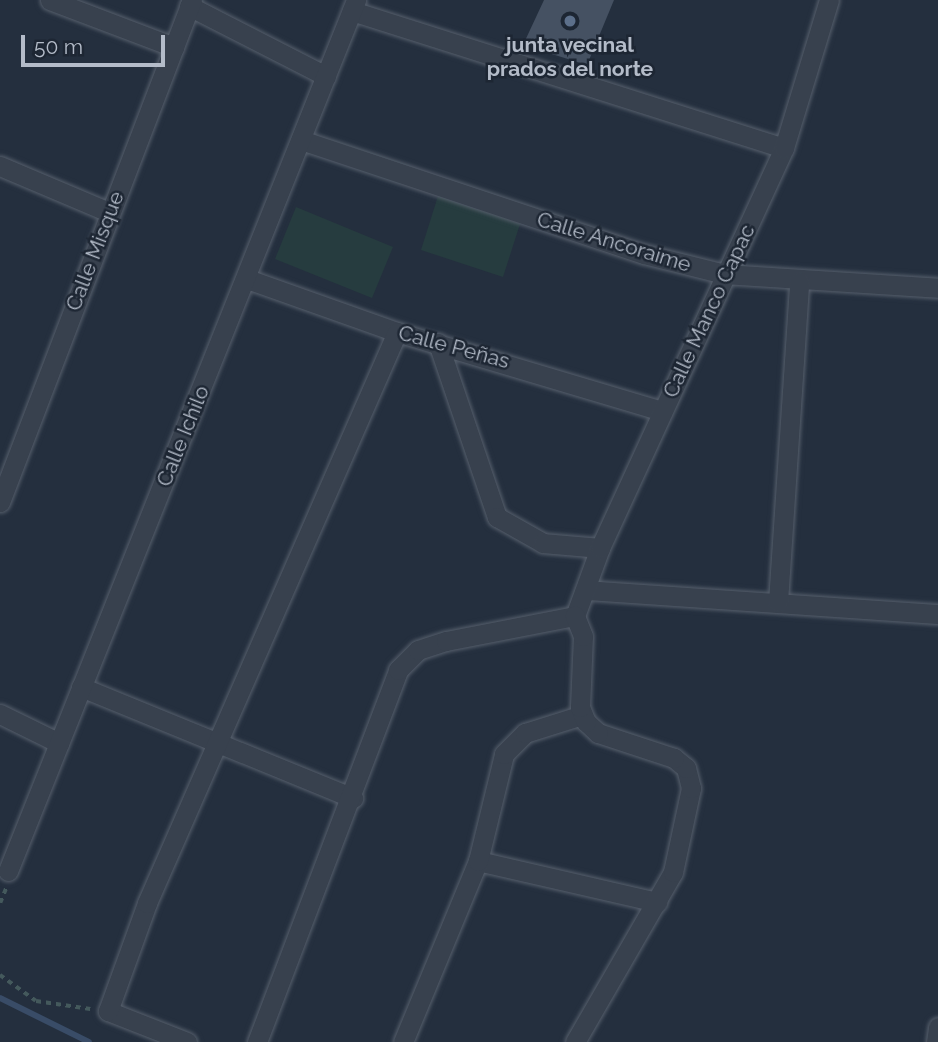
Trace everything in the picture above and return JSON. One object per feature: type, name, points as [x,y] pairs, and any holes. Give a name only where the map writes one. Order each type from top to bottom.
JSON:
[{"type":"street","points":[[50,0],[174,47]]},
{"type":"street","name":"Calle Manco Capac","points":[[575,616],[600,548],[784,148],[829,0]]},
{"type":"street","points":[[190,3],[326,76]]},
{"type":"street","name":"Calle Misque","points":[[0,502],[190,3]]},
{"type":"street","points":[[354,6],[784,148]]},
{"type":"street","name":"Calle Ichilo","points":[[8,871],[354,6]]},
{"type":"street","name":"Calle Ancoraime","points":[[301,140],[644,254],[724,274],[799,282],[938,288]]},
{"type":"street","points":[[0,166],[109,212]]},
{"type":"street","name":"Calle Peñas","points":[[247,279],[397,332],[662,411]]},
{"type":"street","points":[[778,602],[799,282]]},
{"type":"street","points":[[187,1042],[108,1011],[215,744],[397,332]]},
{"type":"street","points":[[438,343],[496,517],[543,543],[600,548]]},
{"type":"street","points":[[586,590],[938,614]]},
{"type":"street","points":[[257,1042],[353,798],[398,670],[418,650],[575,616],[583,636],[582,715],[598,733],[674,758],[690,775],[682,842],[657,902],[575,1042]]},
{"type":"street","points":[[81,687],[215,744],[353,798]]},
{"type":"street","points":[[0,714],[59,743]]},
{"type":"street","points":[[403,1042],[478,860],[504,754],[525,733],[582,715]]},
{"type":"street","points":[[478,860],[657,902]]},
{"type":"street","points":[[936,1042],[938,1027]]},
{"type":"path","points":[[0,975],[36,1001],[108,1011]]},
{"type":"green space","points":[[438,196],[520,224],[503,277],[421,250]]},
{"type":"green space","points":[[296,207],[393,247],[372,298],[275,259]]},
{"type":"building","name":"junta vecinal prados del norte","points":[[544,0],[614,0],[587,65],[523,45]]},
{"type":"waterway","points":[[0,998],[89,1042]]},
{"type":"place","name":"junta vecinal prados del norte","points":[[570,21]]}]
